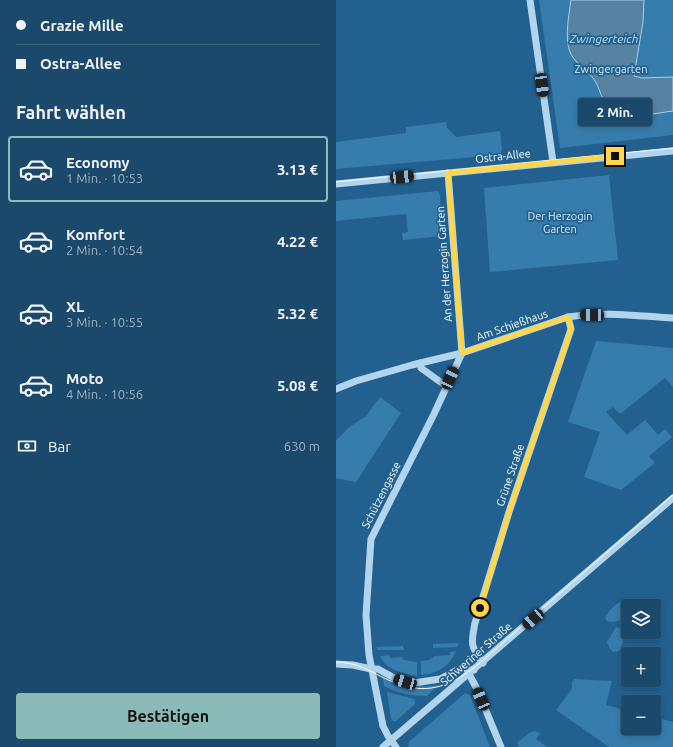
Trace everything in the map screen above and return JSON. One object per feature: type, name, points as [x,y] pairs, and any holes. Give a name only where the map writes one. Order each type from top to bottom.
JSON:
[{"type":"street","points":[[530,0],[553,162]]},
{"type":"street","name":"Ostra-Allee","points":[[336,184],[673,151]]},
{"type":"street","name":"An der Herzogin Garten","points":[[448,173],[462,353]]},
{"type":"street","name":"Am Schießhaus","points":[[336,389],[356,381],[462,353],[568,317],[601,315],[673,318]]},
{"type":"street","name":"Grüne Straße","points":[[483,662],[473,648],[472,641],[475,623],[509,512],[571,329],[568,317]]},
{"type":"street","points":[[421,363],[421,368],[446,386],[462,353]]},
{"type":"street","name":"Schützengasse","points":[[396,747],[383,726],[371,669],[366,615],[371,539],[431,420],[446,386]]},
{"type":"street","name":"Schweriner Straße","points":[[383,747],[672,501]]},
{"type":"street","points":[[336,664],[378,669],[396,679],[414,683],[440,679],[461,668],[472,672],[477,689],[501,747]]},
{"type":"green space","name":"Zwingergarten","points":[[539,0],[673,0],[673,135],[560,148]]},
{"type":"green space","points":[[446,122],[447,128],[456,137],[500,131],[501,153],[498,155],[336,169],[336,142],[406,133],[406,127]]},
{"type":"green space","name":"Der Herzogin Garten","points":[[609,175],[618,260],[490,272],[484,188]]},
{"type":"green space","points":[[438,191],[440,195],[442,236],[403,240],[402,233],[408,232],[406,214],[336,221],[336,201]]},
{"type":"green space","points":[[596,341],[673,348],[673,387],[665,378],[620,414],[613,407],[606,412],[627,435],[645,420],[658,435],[665,429],[672,437],[649,456],[655,463],[621,490],[584,477],[600,432],[568,422]]},
{"type":"green space","points":[[380,397],[401,413],[356,482],[336,478],[336,441],[348,428],[366,416]]},
{"type":"green space","points":[[621,601],[621,619],[612,622],[607,621],[605,618]]},
{"type":"green space","points":[[616,627],[621,629],[621,639],[623,639],[623,642],[619,651],[613,652],[607,642]]},
{"type":"green space","points":[[459,643],[457,647],[433,648],[433,644]]},
{"type":"green space","points":[[403,646],[404,650],[378,650],[376,647]]},
{"type":"green space","points":[[456,651],[447,665],[438,671],[421,675],[421,661],[429,660],[435,656],[450,655],[450,652]]},
{"type":"green space","points":[[390,655],[390,658],[402,657],[404,660],[417,662],[417,676],[401,672],[386,665],[380,656]]},
{"type":"green space","points":[[382,675],[409,685],[438,685],[427,696],[410,695],[384,686]]},
{"type":"green space","points":[[574,679],[612,681],[606,705],[621,709],[621,735],[661,735],[661,719],[673,722],[673,747],[609,747],[556,710],[572,689],[572,682]]},
{"type":"green space","points":[[387,692],[414,699],[415,704],[396,721],[393,721],[391,719]]},
{"type":"green space","points":[[465,693],[470,695],[490,747],[409,747],[408,744],[410,741]]},
{"type":"green space","points":[[534,731],[540,733],[536,739],[547,747],[519,747],[517,743],[529,733]]},
{"type":"water","name":"Zwingerteich","points":[[571,0],[644,0],[643,22],[634,76],[642,78],[673,77],[673,111],[642,115],[624,115],[617,112],[606,103],[602,98],[595,81],[589,73],[577,63],[569,49],[567,31]]},
{"type":"tram line","points":[[336,182],[673,148]]},
{"type":"tram line","points":[[336,662],[360,666],[382,677],[408,687],[431,688],[453,681],[476,666],[673,495]]},
{"type":"route","points":[[480,608],[509,512],[571,329],[568,317],[462,353],[448,173],[615,156]]}]
